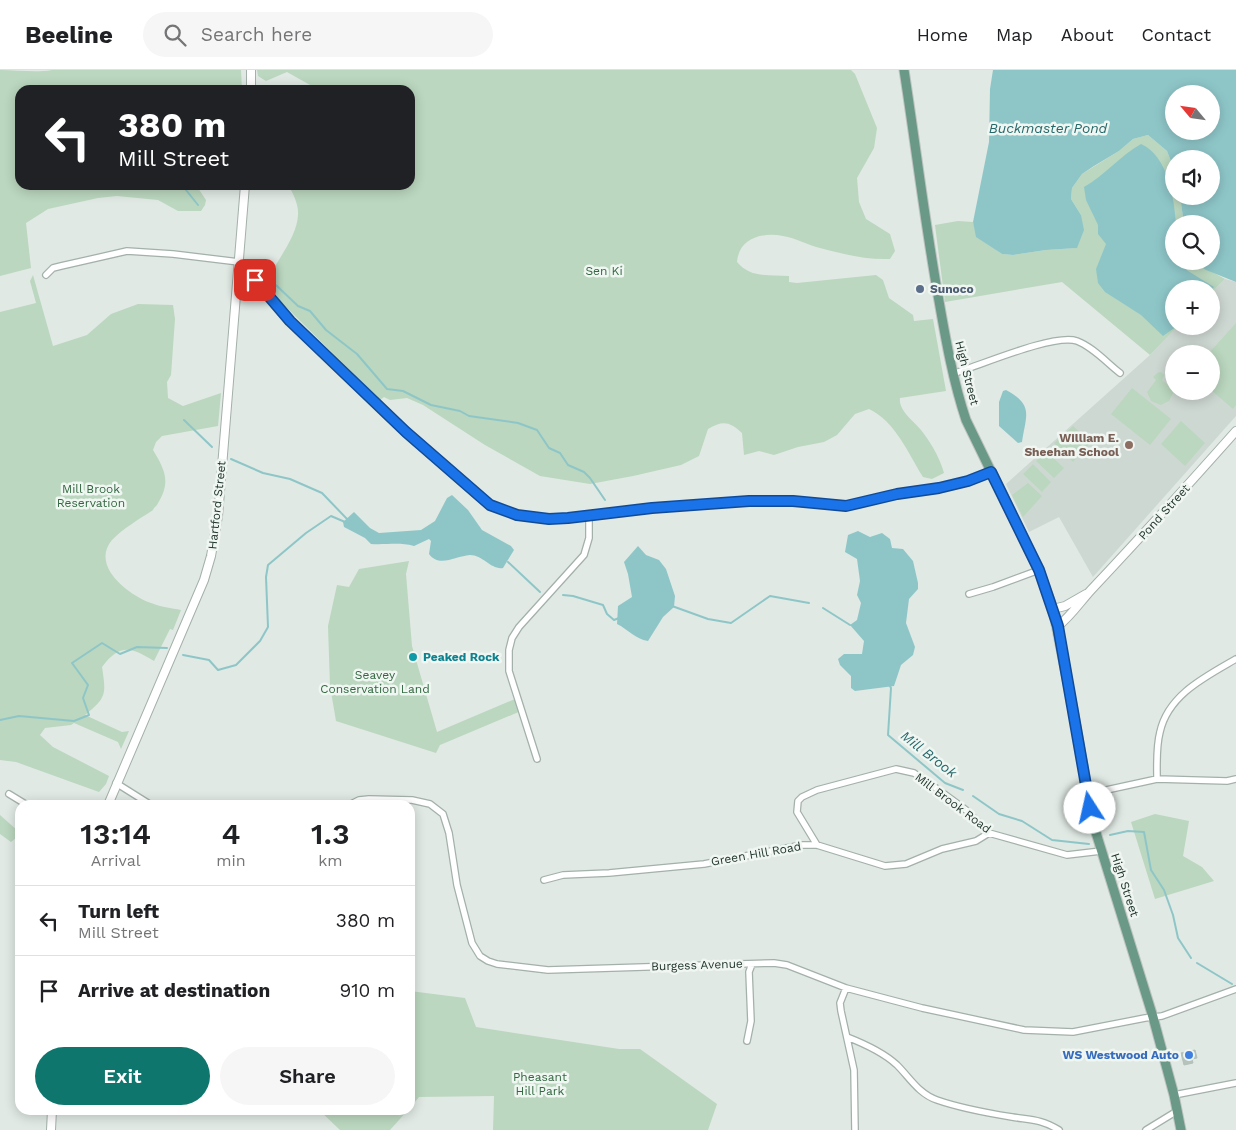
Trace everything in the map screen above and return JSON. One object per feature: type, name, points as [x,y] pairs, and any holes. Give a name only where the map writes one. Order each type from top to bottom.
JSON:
[{"type":"main road","name":"High Street","points":[[904,70],[931,258],[952,374],[966,420],[1039,570],[1058,626],[1088,794],[1101,851],[1153,1017],[1181,1130]]},
{"type":"street","points":[[251,70],[251,85]]},
{"type":"street","name":"Hartford Street","points":[[110,800],[185,625],[211,556],[218,516],[245,190]]},
{"type":"street","points":[[46,275],[53,268],[127,251],[173,254],[239,262],[290,321],[406,432],[490,505],[517,515],[549,519],[749,501],[798,502],[846,506],[897,494],[939,488],[968,481],[991,472]]},
{"type":"street","points":[[952,374],[1049,341],[1068,339],[1087,347],[1120,373]]},
{"type":"street","name":"Pond Street","points":[[1058,626],[1127,553],[1236,431]]},
{"type":"street","points":[[537,759],[509,671],[509,650],[512,638],[520,627],[584,555],[589,538],[589,514]]},
{"type":"street","points":[[969,594],[994,588],[1039,570]]},
{"type":"street","name":"Pond Street","points":[[1052,609],[1065,606],[1090,591]]},
{"type":"street","points":[[1157,779],[1158,739],[1168,712],[1191,687],[1236,659]]},
{"type":"street","name":"Mill Brook Road","points":[[817,845],[797,812],[798,801],[802,797],[817,790],[896,768],[914,774],[936,788],[966,810],[989,832],[1066,854],[1101,851]]},
{"type":"street","points":[[1088,794],[1157,779],[1227,781],[1236,779]]},
{"type":"street","points":[[116,783],[143,800]]},
{"type":"street","points":[[9,794],[19,800]]},
{"type":"street","name":"Burgess Avenue","points":[[359,800],[369,798],[412,800]]},
{"type":"street","name":"Burgess Avenue","points":[[415,801],[430,804],[442,814],[449,833],[457,885],[472,943],[480,956],[497,964],[548,970],[752,964],[787,965],[846,988],[922,1008],[1024,1030],[1073,1032],[1177,1012],[1236,989]]},
{"type":"street","name":"Green Hill Road","points":[[544,880],[563,874],[609,873],[670,868],[802,845],[817,845],[885,866],[906,864],[942,849],[976,841],[989,832]]},
{"type":"street","points":[[747,1041],[752,1021],[749,972],[752,964]]},
{"type":"street","points":[[846,988],[842,993],[841,1011],[854,1070],[855,1130]]},
{"type":"street","points":[[847,1037],[869,1046],[896,1064],[922,1093],[936,1100],[1044,1122],[1059,1130]]},
{"type":"street","points":[[1174,1096],[1236,1083]]},
{"type":"street","points":[[1146,1130],[1177,1111]]},
{"type":"street","points":[[51,1130],[52,1115]]},
{"type":"shaded area","name":"William E. Sheehan School","points":[[1225,279],[1236,282],[1236,416],[1093,577],[1059,517],[1029,532],[1006,484],[1150,355],[1169,335],[1220,335],[1220,284]]},
{"type":"green space","points":[[0,70],[241,70],[242,85],[15,85],[15,190],[199,190],[206,200],[201,211],[178,211],[158,200],[117,196],[98,198],[48,209],[26,223],[31,268],[0,276]]},
{"type":"green space","name":"Sen Ki","points":[[257,70],[851,70],[855,74],[877,128],[874,148],[857,178],[859,202],[866,219],[890,234],[895,251],[890,259],[863,258],[820,248],[788,237],[767,235],[753,238],[747,242],[742,247],[737,262],[748,271],[767,275],[789,276],[789,282],[797,283],[876,275],[883,280],[889,298],[913,315],[914,321],[933,319],[946,391],[900,398],[900,403],[905,413],[930,443],[944,473],[932,479],[923,477],[894,429],[878,414],[869,409],[855,414],[837,435],[824,442],[798,447],[774,455],[759,451],[744,455],[742,433],[734,426],[718,424],[708,429],[699,456],[681,465],[590,484],[540,476],[485,445],[423,405],[407,398],[390,400],[384,397],[380,400],[279,300],[268,279],[290,240],[297,223],[298,207],[291,190],[415,190],[415,85],[310,85],[287,72],[266,81],[258,76]]},
{"type":"green space","points":[[1148,135],[1166,150],[1165,205],[1181,205],[1183,215],[1165,215],[1165,270],[1208,270],[1225,279],[1220,284],[1220,280],[1165,280],[1165,335],[1169,335],[1150,355],[1062,282],[945,302],[935,225],[958,221],[973,222],[977,237],[1002,254],[1013,255],[1076,248],[1081,215],[1071,199],[1072,188],[1082,174],[1119,151],[1133,139]]},
{"type":"green space","name":"Mill Brook Reservation","points":[[33,275],[53,346],[87,335],[111,314],[138,304],[173,305],[175,319],[171,375],[167,382],[168,398],[183,406],[221,393],[218,426],[162,436],[156,442],[153,450],[165,476],[162,496],[153,510],[116,536],[106,550],[106,560],[109,569],[123,586],[151,603],[181,610],[173,630],[170,629],[154,661],[132,650],[126,650],[114,654],[102,667],[103,694],[98,704],[85,715],[122,732],[129,731],[121,749],[118,742],[74,723],[45,728],[40,735],[53,747],[109,776],[106,784],[99,792],[16,762],[0,760],[0,312],[36,303],[30,281]]},
{"type":"green space","points":[[1236,323],[1236,405],[1233,409],[1220,398],[1220,345],[1216,345]]},
{"type":"green space","points":[[1161,372],[1164,375],[1162,380],[1165,383],[1165,400],[1170,400],[1161,405],[1151,401],[1147,392],[1156,380],[1153,377]]},
{"type":"green space","points":[[1132,388],[1171,419],[1150,445],[1111,414]]},
{"type":"green space","points":[[1181,421],[1205,443],[1185,466],[1161,444]]},
{"type":"green space","points":[[1073,426],[1091,442],[1073,462],[1054,443]]},
{"type":"green space","points":[[1046,451],[1064,468],[1054,478],[1036,461]]},
{"type":"green space","points":[[1033,464],[1051,482],[1042,492],[1023,474]]},
{"type":"green space","points":[[1028,483],[1042,496],[1023,517],[1012,495]]},
{"type":"green space","name":"Seavey Conservation Land","points":[[409,561],[406,574],[412,646],[437,732],[515,699],[521,711],[440,745],[436,753],[336,721],[330,686],[328,626],[337,585],[349,587],[359,569]]},
{"type":"green space","points":[[1155,814],[1189,821],[1183,856],[1202,867],[1214,881],[1155,899],[1131,822]]},
{"type":"green space","points":[[0,815],[15,828],[15,839],[11,842],[0,834]]},
{"type":"green space","name":"Pheasant Hill Park","points":[[415,992],[465,998],[476,1027],[619,1049],[640,1049],[717,1104],[708,1130],[493,1130],[494,1096],[419,1097],[415,1102]]},
{"type":"green space","points":[[324,1115],[404,1115],[390,1130],[340,1130]]},
{"type":"water","name":"Buckmaster Pond","points":[[993,70],[1236,70],[1236,282],[1206,270],[1220,270],[1220,215],[1183,215],[1181,205],[1220,205],[1220,150],[1166,150],[1148,135],[1133,139],[1119,151],[1082,174],[1072,188],[1071,199],[1081,215],[1084,230],[1077,248],[1013,255],[1002,254],[976,237],[973,222],[989,142],[990,89]]},
{"type":"water","points":[[1141,144],[1158,158],[1165,171],[1165,205],[1173,205],[1175,215],[1165,215],[1165,270],[1187,270],[1203,280],[1165,280],[1165,335],[1163,336],[1141,315],[1105,292],[1098,283],[1096,269],[1106,244],[1098,234],[1098,225],[1086,200],[1084,187]]},
{"type":"water","points":[[1006,390],[1021,401],[1026,412],[1022,442],[1018,443],[999,426],[999,402],[1003,391]]},
{"type":"water","points":[[452,495],[468,510],[482,530],[511,546],[514,550],[503,568],[495,567],[479,557],[470,555],[443,561],[438,560],[429,554],[431,541],[429,539],[414,546],[371,544],[365,538],[344,527],[343,522],[354,512],[370,528],[379,533],[421,530],[435,521],[447,498]]},
{"type":"water","points":[[858,531],[870,537],[882,533],[890,539],[892,548],[903,549],[913,561],[918,589],[909,599],[906,623],[915,647],[913,655],[901,665],[894,686],[855,691],[851,688],[851,676],[840,665],[838,659],[844,654],[862,654],[864,641],[850,625],[857,620],[861,603],[857,595],[860,581],[857,559],[845,552],[848,535]]},
{"type":"water","points":[[638,546],[646,555],[659,560],[666,569],[675,596],[674,607],[663,617],[648,641],[643,640],[617,624],[618,606],[632,597],[624,562]]},
{"type":"building","name":"WS Westwood Auto","points":[[1195,1050],[1197,1058],[1192,1059],[1193,1063],[1184,1065],[1181,1053]]},
{"type":"waterway","points":[[186,190],[198,205]]},
{"type":"waterway","points":[[257,272],[277,286],[298,306],[310,311],[326,330],[357,354],[387,389],[403,391],[431,405],[460,411],[469,416],[518,423],[537,430],[549,448],[560,453],[568,465],[584,472],[590,478],[605,500]]},
{"type":"waterway","points":[[184,420],[212,447]]},
{"type":"waterway","points":[[231,459],[263,473],[290,479],[322,493],[348,520]]},
{"type":"waterway","name":"Mill Brook","points":[[183,655],[209,660],[218,670],[236,665],[260,641],[268,627],[266,577],[268,565],[306,533],[331,516],[345,522]]},
{"type":"waterway","name":"Mill Brook","points":[[508,562],[540,592]]},
{"type":"waterway","name":"Mill Brook","points":[[563,595],[603,605],[607,614],[614,620],[619,618]]},
{"type":"waterway","name":"Mill Brook","points":[[672,606],[708,619],[731,623],[770,596],[809,603]]},
{"type":"waterway","name":"Mill Brook","points":[[823,608],[850,625]]},
{"type":"waterway","name":"Mill Brook","points":[[0,720],[19,716],[74,721],[89,715],[83,698],[88,685],[72,663],[102,643],[120,654],[137,647],[167,648]]},
{"type":"waterway","name":"Mill Brook","points":[[889,684],[891,688],[888,735],[945,783],[963,790]]},
{"type":"waterway","name":"Mill Brook","points":[[973,796],[999,814],[1022,821],[1052,840],[1089,844]]},
{"type":"waterway","name":"Mill Brook","points":[[1110,835],[1128,831],[1144,832],[1151,870],[1164,890],[1173,915],[1178,938],[1191,958]]},
{"type":"waterway","name":"Mill Brook","points":[[1197,963],[1232,984]]},
{"type":"place","name":"Sunoco","points":[[920,289]]},
{"type":"place","name":"William E. Sheehan School","points":[[1129,445]]},
{"type":"place","name":"Peaked Rock","points":[[413,657]]},
{"type":"place","name":"WS Westwood Auto","points":[[1189,1055]]},
{"type":"route","points":[[255,280],[290,321],[406,432],[490,505],[517,515],[549,519],[568,518],[652,508],[779,500],[846,506],[858,505],[897,494],[939,488],[968,481],[991,472],[1039,570],[1058,626],[1090,808]]}]
